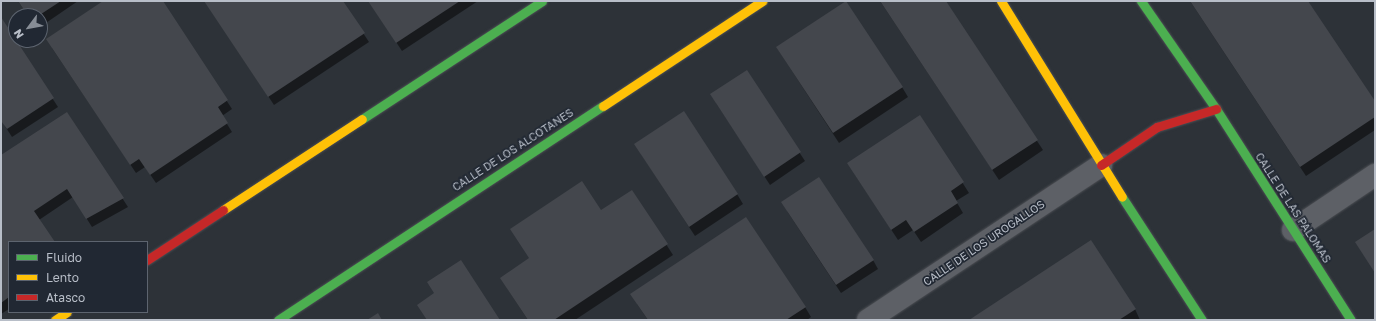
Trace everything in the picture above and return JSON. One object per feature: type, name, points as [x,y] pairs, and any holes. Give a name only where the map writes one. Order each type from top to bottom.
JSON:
[{"type":"street","points":[[148,259],[542,1]]},
{"type":"street","name":"CALLE DE LOS ALCOTANES","points":[[278,320],[762,1]]},
{"type":"street","points":[[1001,1],[1101,166],[1202,320]]},
{"type":"street","name":"CALLE DE LAS PALOMAS","points":[[1141,1],[1216,109],[1351,320]]},
{"type":"street","points":[[1101,166],[1157,128],[1216,109]]},
{"type":"street","name":"CALLE DE LOS UROGALLOS","points":[[868,320],[1101,166]]},
{"type":"street","points":[[1293,230],[1375,175]]},
{"type":"street","points":[[55,320],[66,313]]},
{"type":"building","points":[[18,1],[61,1],[48,9],[48,8],[23,8]]},
{"type":"building","points":[[103,1],[163,1],[228,100],[218,107],[228,123],[150,175],[139,159],[130,165],[48,42],[48,38]]},
{"type":"building","points":[[204,1],[343,1],[365,33],[268,97]]},
{"type":"building","points":[[368,1],[460,1],[396,43]]},
{"type":"building","points":[[846,1],[903,87],[833,133],[776,47]]},
{"type":"building","points":[[880,1],[946,1],[1038,140],[992,170]]},
{"type":"building","points":[[1190,1],[1308,1],[1375,101],[1375,117],[1300,167]]},
{"type":"building","points":[[1,17],[8,28],[8,48],[21,48],[54,98],[7,129],[1,121]]},
{"type":"building","points":[[747,70],[801,152],[764,177],[710,94]]},
{"type":"building","points":[[684,111],[738,194],[689,227],[634,144]]},
{"type":"building","points":[[67,112],[124,198],[86,219],[67,189],[34,211],[54,241],[8,241],[8,298],[1,303],[1,155]]},
{"type":"building","points":[[920,115],[964,182],[951,191],[958,203],[914,232],[906,220],[891,230],[847,163]]},
{"type":"building","points":[[819,177],[874,260],[836,285],[781,202]]},
{"type":"building","points":[[582,181],[601,210],[632,190],[668,244],[554,320],[528,320],[500,278],[529,258],[510,229]]},
{"type":"building","points":[[746,217],[806,307],[786,320],[648,320],[630,294]]},
{"type":"building","points":[[1375,229],[1375,273],[1355,242]]},
{"type":"building","points":[[1091,240],[1136,309],[1119,320],[969,320]]},
{"type":"building","points":[[461,260],[500,320],[427,320],[417,305],[434,293],[427,282]]},
{"type":"building","points":[[378,313],[382,320],[367,320]]},
{"type":"traffic: fast","points":[[362,119],[542,1]]},
{"type":"traffic: fast","points":[[1141,1],[1216,109],[1351,320]]},
{"type":"traffic: fast","points":[[278,320],[603,106]]},
{"type":"traffic: fast","points":[[1122,197],[1202,320]]},
{"type":"traffic: slow","points":[[603,106],[762,1]]},
{"type":"traffic: slow","points":[[1001,1],[1122,197]]},
{"type":"traffic: slow","points":[[223,210],[362,119]]},
{"type":"traffic: slow","points":[[55,320],[66,313]]},
{"type":"traffic: jam","points":[[1101,165],[1157,127],[1216,109]]},
{"type":"traffic: jam","points":[[148,259],[223,210]]}]
